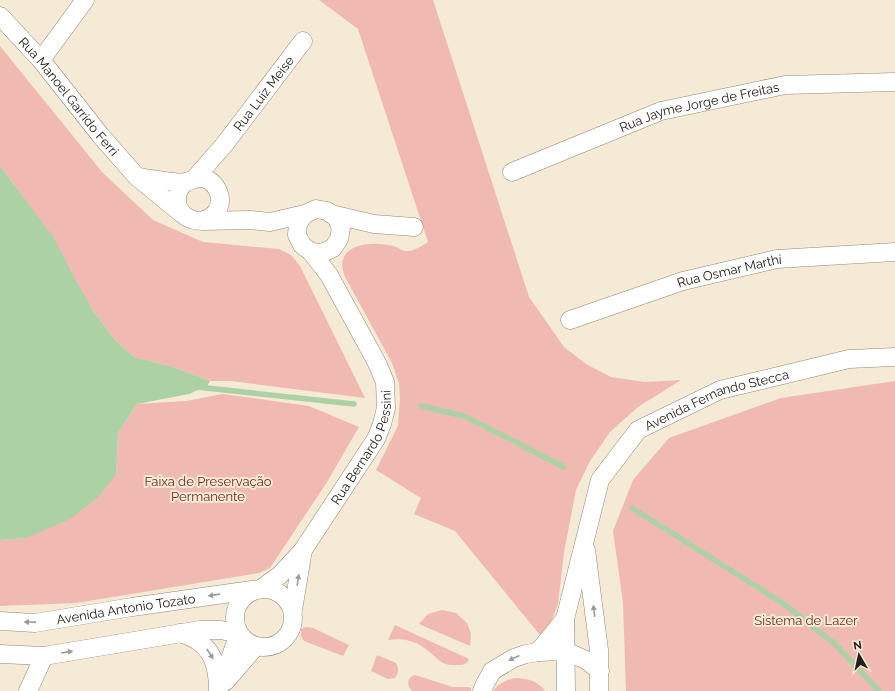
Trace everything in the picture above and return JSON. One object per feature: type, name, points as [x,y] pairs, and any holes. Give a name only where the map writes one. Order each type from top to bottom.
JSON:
[{"type":"street","points":[[41,60],[85,0]]},
{"type":"street","name":"Rua Manoel Garrido Ferri","points":[[0,16],[41,60],[101,136],[137,177],[191,220],[250,220],[270,222],[305,214],[316,209],[374,224],[414,227]]},
{"type":"street","name":"Rua Luiz Meise","points":[[190,180],[224,145],[303,41]]},
{"type":"street","name":"Rua Jayme Jorge de Freitas","points":[[512,172],[662,111],[785,85],[895,82]]},
{"type":"street","name":"Rua Luiz Meise","points":[[218,191],[224,145]]},
{"type":"street","points":[[137,177],[190,180],[206,179],[250,220]]},
{"type":"street","points":[[182,213],[177,203],[178,192],[190,180]]},
{"type":"street","points":[[202,221],[212,216],[219,207],[218,191]]},
{"type":"street","points":[[297,235],[298,223],[305,214]]},
{"type":"street","points":[[329,275],[341,228],[336,217],[331,214]]},
{"type":"street","name":"Rua Manoel Garrido Ferri","points":[[270,222],[297,235],[302,245],[311,252],[322,253],[374,224]]},
{"type":"street","name":"Rua Bernardo Pessini","points":[[257,589],[280,575],[303,550],[376,439],[386,408],[385,382],[377,363],[329,275],[311,252]]},
{"type":"street","name":"Rua Osmar Marthi","points":[[570,320],[682,281],[777,259],[895,252]]},
{"type":"street","name":"Avenida Fernando Stecca","points":[[565,619],[600,480],[638,430],[720,390],[849,359],[895,356]]},
{"type":"street","points":[[584,540],[599,650],[599,691]]},
{"type":"street","name":"Rua Bernardo Pessini","points":[[293,610],[303,550]]},
{"type":"street","points":[[257,589],[273,589],[282,594],[289,601],[293,610],[294,621],[291,631],[285,639],[276,645],[266,647],[256,646],[246,641],[239,634],[235,624],[235,614],[238,604],[244,596],[257,589]]},
{"type":"street","name":"Avenida Antonio Tozato","points":[[0,622],[35,623],[257,589]]},
{"type":"street","points":[[565,619],[566,691]]},
{"type":"street","points":[[538,652],[565,619]]},
{"type":"street","points":[[0,654],[44,656],[200,630],[221,630],[239,634]]},
{"type":"street","points":[[179,633],[192,637],[204,646],[213,657],[217,671],[218,691]]},
{"type":"street","points":[[218,691],[239,634]]},
{"type":"street","points":[[218,691],[256,646]]},
{"type":"street","points":[[482,691],[492,671],[514,658],[526,654],[565,651],[586,660],[600,671]]},
{"type":"street","points":[[28,691],[44,656]]},
{"type":"green space","points":[[319,0],[433,0],[529,297],[564,347],[586,364],[611,377],[645,382],[681,380],[638,407],[610,432],[590,461],[576,490],[564,552],[558,604],[544,640],[455,531],[414,514],[421,498],[376,470],[398,426],[400,398],[399,383],[392,363],[344,275],[342,263],[349,250],[363,245],[379,244],[394,246],[405,251],[411,251],[428,242],[358,29]]},
{"type":"green space","points":[[0,46],[102,172],[153,220],[203,242],[279,249],[291,255],[300,266],[365,398],[231,381],[210,381],[173,367],[134,357],[115,340],[94,312],[16,187],[0,166]]},
{"type":"green space","name":"Sistema de Lazer","points":[[895,381],[895,691],[626,691],[623,602],[613,531],[633,480],[669,438],[781,398]]},
{"type":"green space","name":"Faixa de Preservação Permanente","points":[[223,394],[309,406],[359,427],[327,482],[270,568],[259,573],[76,603],[0,606],[0,540],[26,538],[116,475],[118,433],[137,404],[186,401]]},
{"type":"green space","points":[[442,610],[456,613],[467,623],[471,634],[470,646],[419,624],[428,614]]},
{"type":"green space","points":[[395,625],[469,659],[463,664],[446,664],[438,660],[423,647],[411,641],[402,639],[388,640]]},
{"type":"green space","points":[[306,627],[313,628],[349,645],[343,656],[304,641],[301,636],[301,629]]},
{"type":"green space","points":[[377,655],[396,663],[398,670],[395,678],[388,679],[371,671]]},
{"type":"green space","points":[[415,675],[453,687],[469,687],[471,688],[471,691],[412,691],[408,682],[412,676]]},
{"type":"green space","points":[[515,678],[532,681],[545,691],[493,691],[503,682]]},
{"type":"shaded area","points":[[0,166],[54,238],[94,312],[115,340],[134,357],[173,367],[210,381],[207,386],[189,394],[137,404],[118,433],[116,475],[96,499],[70,519],[26,538],[0,540]]},
{"type":"waterway","points":[[197,387],[354,404]]},
{"type":"waterway","points":[[421,406],[464,416],[564,467]]},
{"type":"waterway","points":[[632,508],[784,604],[835,644],[879,691]]}]
